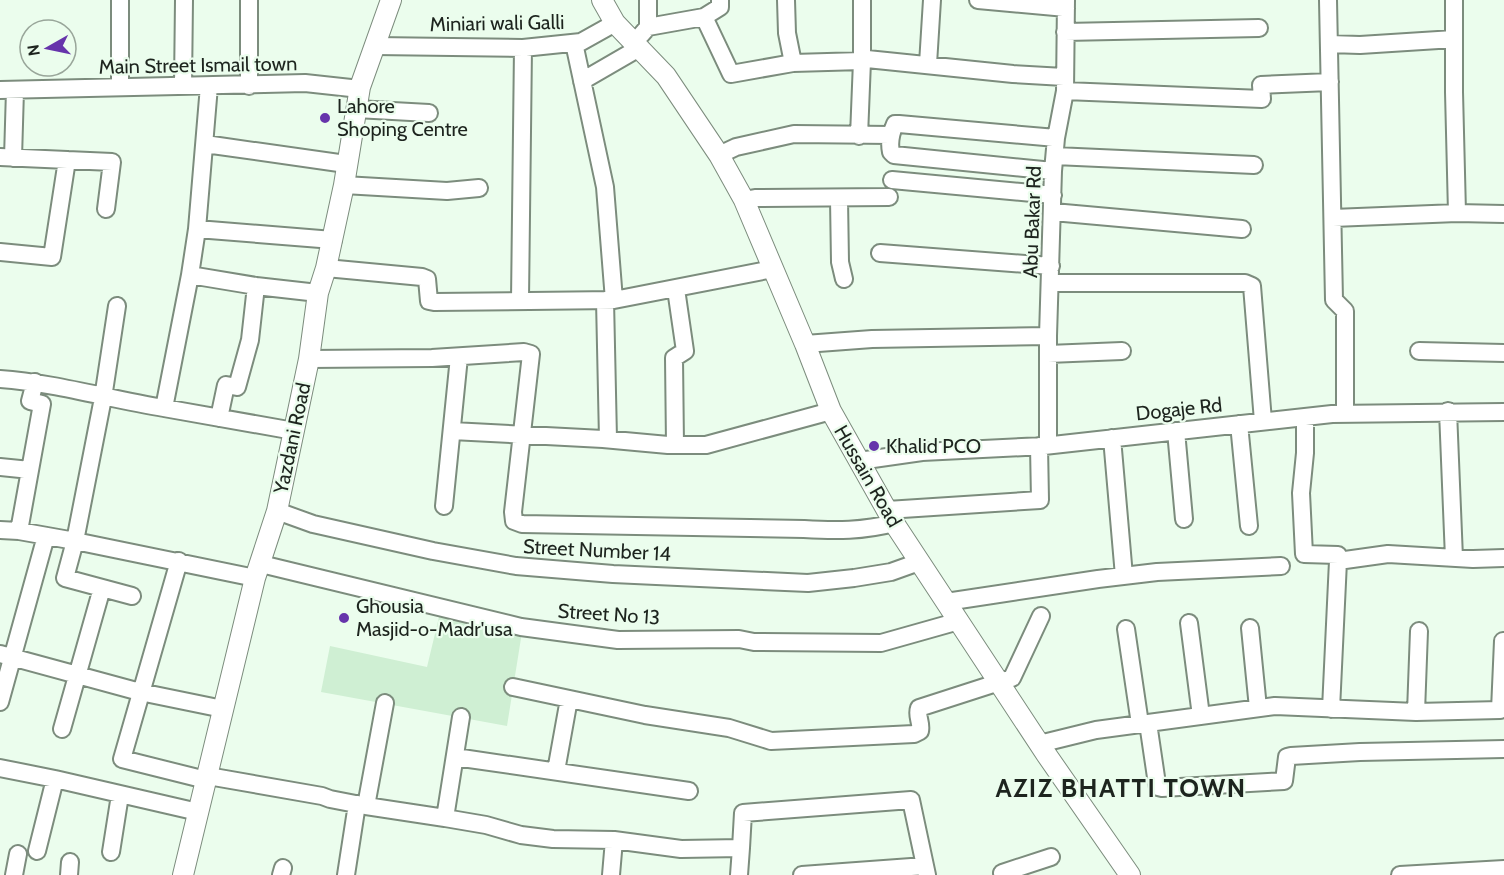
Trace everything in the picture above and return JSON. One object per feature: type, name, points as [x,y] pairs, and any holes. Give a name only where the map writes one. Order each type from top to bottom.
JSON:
[{"type":"street","points":[[120,0],[120,87]]},
{"type":"street","points":[[183,86],[184,0]]},
{"type":"street","points":[[249,0],[249,86]]},
{"type":"street","name":"Yazdani Road","points":[[183,875],[258,571],[277,511],[309,359],[318,293],[333,240],[344,185],[360,89],[391,0]]},
{"type":"street","name":"Hussain Road","points":[[602,0],[615,23],[666,76],[719,155],[744,200],[806,344],[831,411],[890,517],[1129,875]]},
{"type":"street","points":[[582,81],[637,46],[648,27],[648,0]]},
{"type":"street","points":[[648,27],[704,17],[720,7],[720,0]]},
{"type":"street","points":[[786,0],[787,33],[793,63]]},
{"type":"street","points":[[859,136],[862,0]]},
{"type":"street","points":[[928,64],[932,0]]},
{"type":"street","points":[[978,0],[1066,4]]},
{"type":"street","points":[[1328,0],[1334,300],[1345,311],[1345,414]]},
{"type":"street","points":[[1454,0],[1457,213]]},
{"type":"street","name":"Abu Bakar Rd","points":[[890,517],[1040,500],[1051,283],[1054,164],[1065,84],[1066,4]]},
{"type":"street","points":[[704,17],[731,74],[793,63],[867,59],[1013,74],[1065,84],[1262,99],[1261,85],[1330,82]]},
{"type":"street","name":"Miniari wali Galli","points":[[375,46],[523,48],[580,42],[615,23]]},
{"type":"street","points":[[1065,32],[1259,28]]},
{"type":"street","points":[[1329,44],[1360,45],[1454,39]]},
{"type":"street","points":[[574,43],[605,187],[609,300],[608,439]]},
{"type":"street","points":[[520,300],[523,48]]},
{"type":"street","name":"Main Street Ismail town","points":[[8,90],[304,83],[360,89]]},
{"type":"street","points":[[164,408],[197,229],[209,86]]},
{"type":"street","points":[[8,90],[6,158],[112,162],[106,209]]},
{"type":"street","points":[[356,109],[429,113]]},
{"type":"street","points":[[1056,138],[895,124],[890,149],[894,154],[1054,164],[1254,165]]},
{"type":"street","points":[[719,155],[736,147],[794,134],[891,135]]},
{"type":"street","points":[[205,144],[346,164]]},
{"type":"street","points":[[0,252],[52,257],[67,160]]},
{"type":"street","points":[[892,180],[1242,229]]},
{"type":"street","points":[[344,185],[447,191],[479,188]]},
{"type":"street","points":[[744,200],[889,197]]},
{"type":"street","points":[[839,199],[840,262],[844,279]]},
{"type":"street","points":[[1333,218],[1457,213],[1504,214]]},
{"type":"street","points":[[197,229],[333,240]]},
{"type":"street","points":[[880,253],[1051,266]]},
{"type":"street","points":[[326,268],[422,277],[427,279],[429,301],[434,302],[609,300],[676,290],[773,269]]},
{"type":"street","points":[[190,275],[318,293]]},
{"type":"street","points":[[1051,283],[1245,283],[1252,285],[1263,421]]},
{"type":"street","points":[[219,418],[226,385],[237,387],[250,340],[256,286]]},
{"type":"street","points":[[675,445],[674,358],[685,351],[676,290]]},
{"type":"street","points":[[117,306],[103,398],[75,541],[65,578],[132,596]]},
{"type":"street","points":[[806,344],[872,339],[1048,336]]},
{"type":"street","points":[[1048,354],[1122,351]]},
{"type":"street","points":[[1419,351],[1504,353]]},
{"type":"street","points":[[309,359],[459,357],[524,352],[531,354],[513,512],[514,521],[522,524],[844,532],[873,529],[890,517]]},
{"type":"street","points":[[444,506],[459,357]]},
{"type":"street","points":[[0,379],[35,382],[103,398],[294,431]]},
{"type":"street","points":[[19,531],[42,404],[30,401],[35,382]]},
{"type":"street","points":[[452,431],[706,445],[831,411]]},
{"type":"street","points":[[1448,411],[1454,558]]},
{"type":"street","name":"Dogaje Rd","points":[[859,461],[922,452],[1044,446],[1305,417],[1448,411],[1504,412]]},
{"type":"street","points":[[1305,417],[1305,453],[1301,493],[1304,554],[1338,555],[1331,709]]},
{"type":"street","points":[[1239,424],[1249,526]]},
{"type":"street","points":[[1176,431],[1184,519]]},
{"type":"street","points":[[1112,438],[1124,576]]},
{"type":"street","points":[[0,467],[30,470]]},
{"type":"street","name":"Street Number 14","points":[[277,511],[313,524],[504,564],[613,574],[808,583],[891,572],[920,562]]},
{"type":"street","name":"Street No 13","points":[[0,530],[19,531],[179,561],[258,571],[521,627],[618,640],[739,639],[754,642],[881,643],[959,621]]},
{"type":"street","points":[[0,702],[6,656],[46,536]]},
{"type":"street","points":[[1338,561],[1388,554],[1504,558]]},
{"type":"street","points":[[179,561],[122,759],[207,778],[486,825],[521,835],[614,840],[681,849],[741,848]]},
{"type":"street","points":[[946,602],[1157,572],[1281,566]]},
{"type":"street","points":[[62,729],[102,588]]},
{"type":"street","points":[[513,687],[645,715],[729,728],[771,741],[914,734],[920,731],[921,727],[919,708],[999,683],[1014,675],[1041,616]]},
{"type":"street","points":[[1189,623],[1201,716]]},
{"type":"street","points":[[1250,628],[1258,708]]},
{"type":"street","points":[[1126,629],[1158,787],[1284,781],[1287,757],[1291,756],[1504,749]]},
{"type":"street","points":[[1416,712],[1419,631]]},
{"type":"street","points":[[1040,744],[1096,730],[1275,706],[1416,712],[1500,710],[1503,641]]},
{"type":"street","points":[[6,656],[140,692],[223,709]]},
{"type":"street","points":[[556,771],[569,699]]},
{"type":"street","points":[[346,875],[385,703]]},
{"type":"street","points":[[445,818],[461,717]]},
{"type":"street","points":[[454,757],[689,791]]},
{"type":"street","points":[[0,768],[198,812]]},
{"type":"street","points":[[37,850],[54,779]]},
{"type":"street","points":[[111,852],[120,795]]},
{"type":"street","points":[[740,875],[743,813],[911,801],[926,871],[802,875]]},
{"type":"street","points":[[611,875],[614,840]]},
{"type":"street","points":[[14,875],[18,854]]},
{"type":"street","points":[[999,874],[1051,857]]},
{"type":"street","points":[[1400,875],[1504,869]]},
{"type":"green space","points":[[439,617],[522,632],[507,726],[321,692],[330,646],[427,667]]},
{"type":"place","name":"Lahore Shoping Centre","points":[[325,118]]},
{"type":"place","name":"Khalid PCO","points":[[874,446]]},
{"type":"place","name":"Ghousia Masjid-o-Madr'usa","points":[[344,618]]},
{"type":"district","name":"AZIZ BHATTI TOWN","points":[[1121,788]]}]
